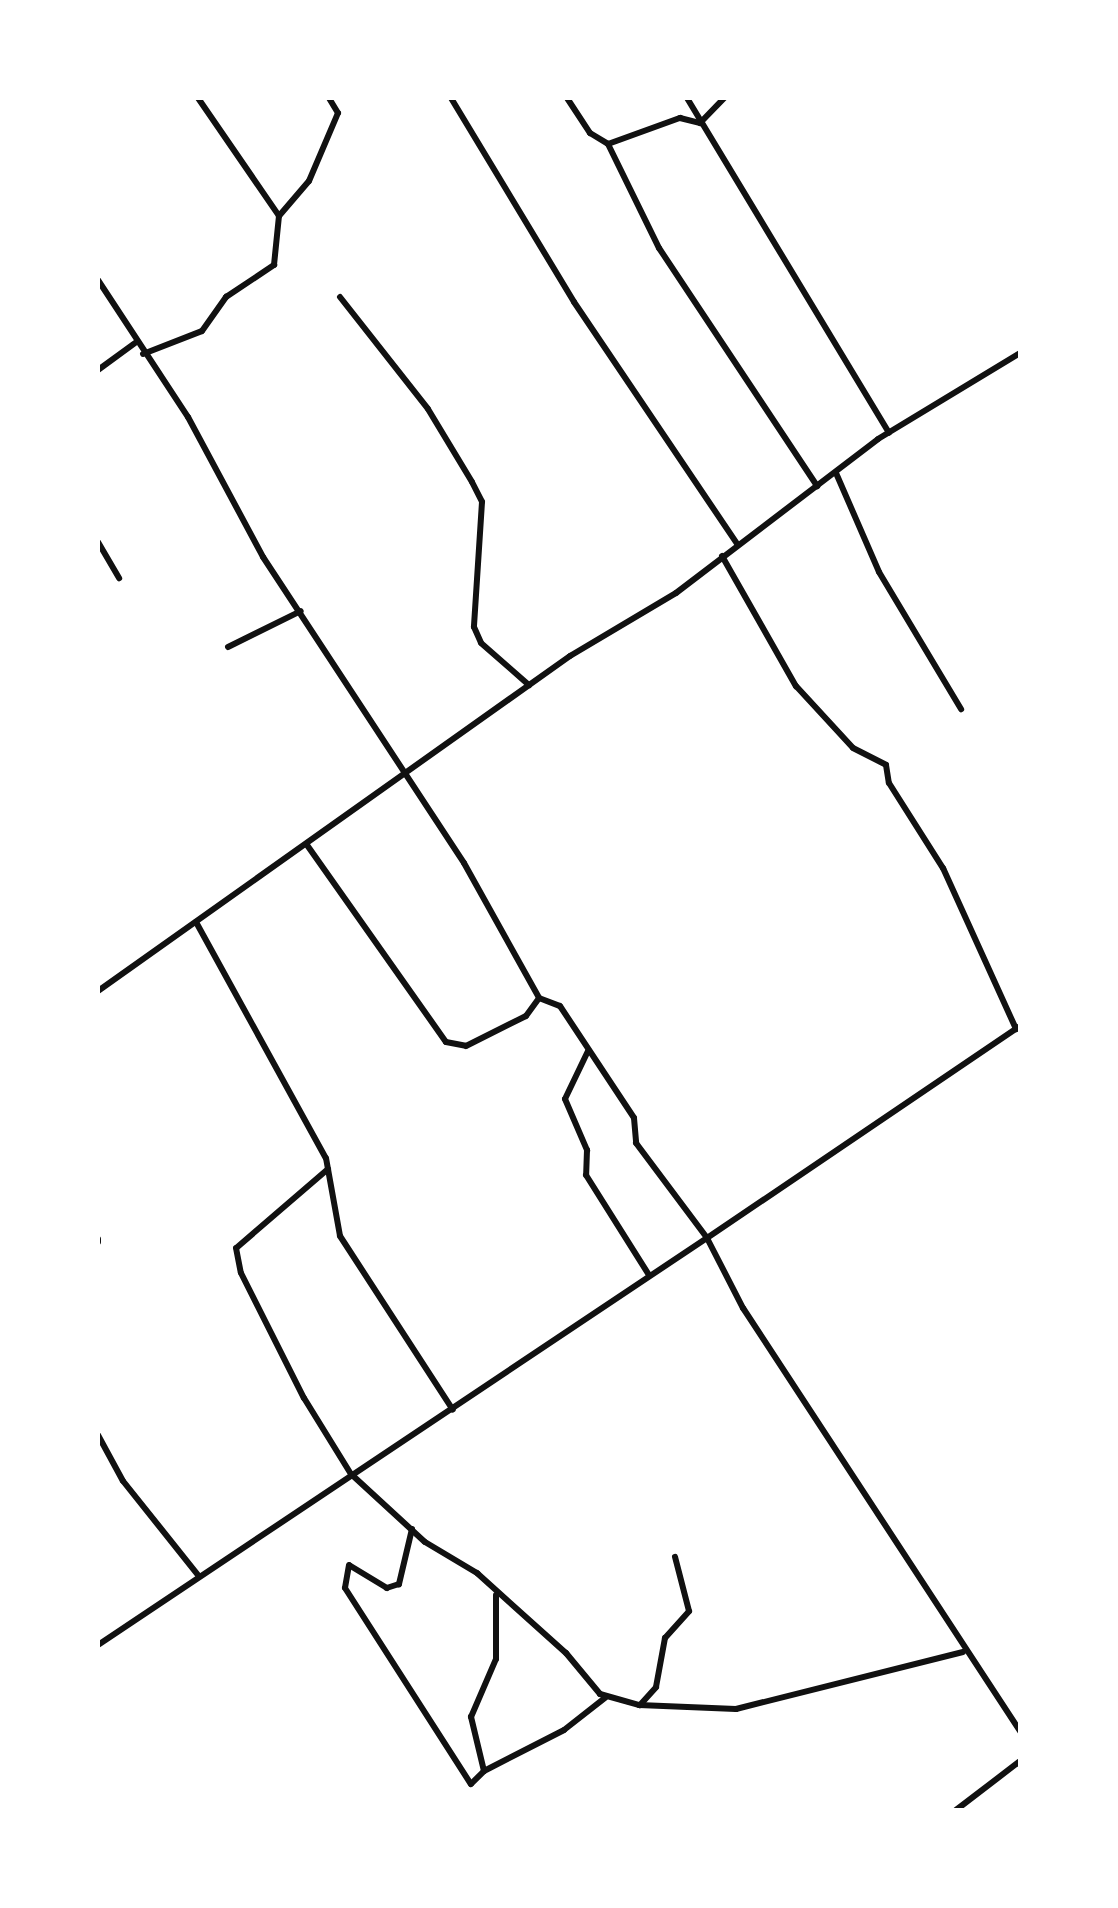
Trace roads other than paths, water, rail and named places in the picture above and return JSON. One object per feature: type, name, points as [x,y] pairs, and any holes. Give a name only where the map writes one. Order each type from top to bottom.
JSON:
[{"type":"street","points":[[198,98],[279,216]]},
{"type":"street","points":[[143,354],[202,331],[226,296],[274,265],[279,216],[309,181],[338,113],[329,98]]},
{"type":"street","points":[[451,98],[574,302],[738,545]]},
{"type":"street","points":[[567,98],[590,133],[608,144],[659,248],[817,486]]},
{"type":"street","points":[[687,98],[889,433]]},
{"type":"street","points":[[700,123],[724,98]]},
{"type":"street","points":[[608,144],[680,118],[700,123]]},
{"type":"street","points":[[98,280],[134,343],[188,416],[245,528],[403,776],[464,862],[540,998],[560,1006],[634,1118],[636,1143],[707,1238],[744,1308],[963,1652],[1020,1731]]},
{"type":"street","points":[[340,297],[428,409],[482,502],[474,627],[482,643],[530,684]]},
{"type":"street","points":[[98,370],[134,343]]},
{"type":"street","points":[[98,991],[530,684],[738,545],[889,433],[1020,353]]},
{"type":"street","points":[[836,472],[879,572],[961,709]]},
{"type":"street","points":[[98,542],[120,578]]},
{"type":"street","points":[[98,1646],[198,1575],[453,1410],[1018,1028],[944,868],[889,783],[886,765],[852,748],[796,686],[722,556]]},
{"type":"street","points":[[228,646],[301,611]]},
{"type":"street","points":[[307,845],[446,1042],[466,1046],[526,1016],[540,998]]},
{"type":"street","points":[[196,922],[328,1169],[340,1236],[453,1410]]},
{"type":"street","points":[[589,1050],[564,1098],[586,1150],[586,1175],[649,1276]]},
{"type":"street","points":[[328,1169],[236,1248],[242,1273],[304,1398],[350,1474],[412,1529],[477,1573],[560,1648],[605,1698],[639,1705],[736,1709],[963,1652]]},
{"type":"street","points":[[98,1435],[123,1481],[198,1575]]},
{"type":"street","points":[[412,1529],[398,1584],[388,1588],[350,1565],[345,1588],[467,1782],[481,1780],[484,1770],[472,1717],[496,1660],[496,1594]]},
{"type":"street","points":[[639,1705],[656,1686],[665,1638],[690,1611],[675,1557]]},
{"type":"street","points":[[484,1770],[564,1730],[605,1698]]},
{"type":"street","points":[[956,1810],[1020,1762]]}]
